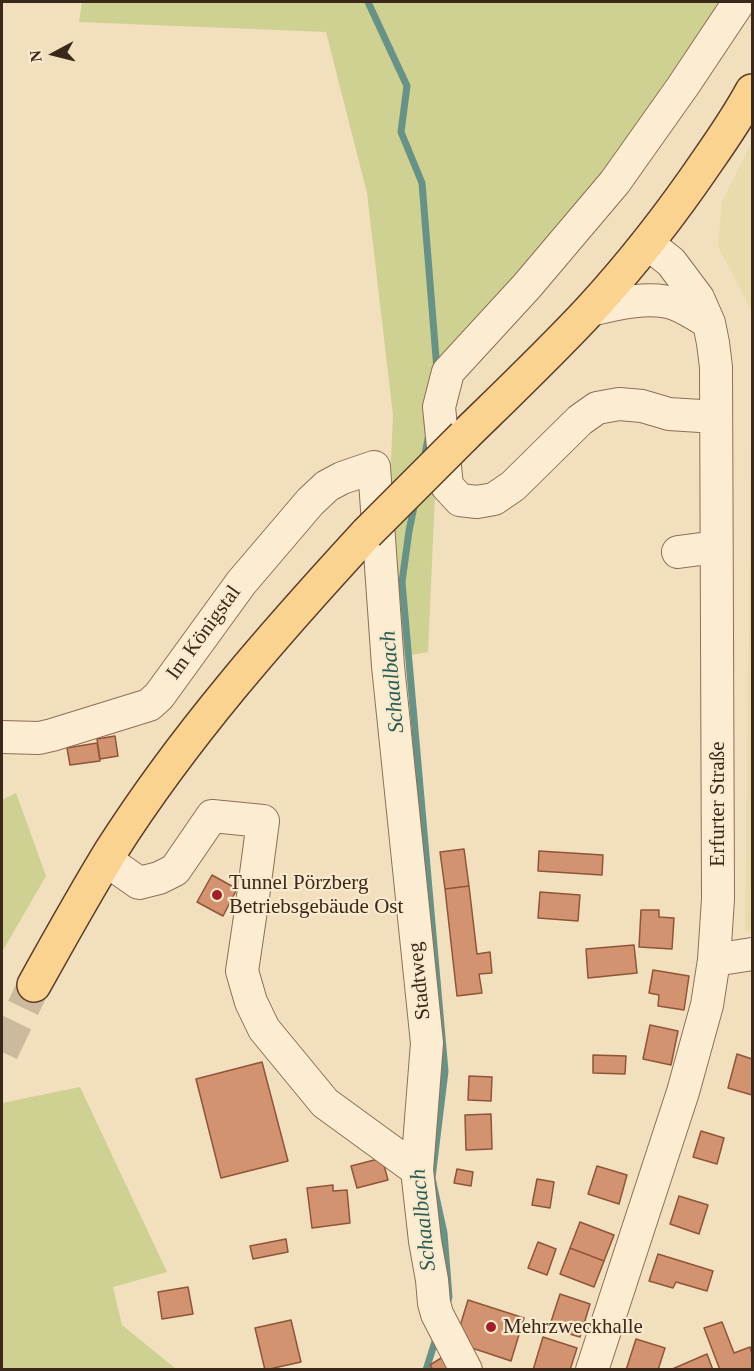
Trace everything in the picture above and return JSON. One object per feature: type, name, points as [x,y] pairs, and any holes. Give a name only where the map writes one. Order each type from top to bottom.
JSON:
[{"type":"main road","points":[[34,985],[106,860],[156,784],[210,713],[288,620],[367,532],[590,310],[647,243],[691,186],[753,91]]},
{"type":"street","points":[[716,417],[669,414],[642,406],[619,404],[597,408],[580,420],[513,486],[494,499],[477,502],[460,500],[447,486],[439,407],[448,372],[527,286],[615,182],[739,2]]},
{"type":"street","name":"Erfurter Straße","points":[[592,1370],[683,1092],[707,1005],[714,960],[718,878],[716,367],[709,323],[698,298],[671,262],[647,243]]},
{"type":"street","points":[[590,310],[612,304],[655,300],[690,310],[709,323]]},
{"type":"street","name":"Im Königstal","points":[[2,737],[39,738],[149,705],[159,696],[241,582],[310,502],[327,486],[374,467]]},
{"type":"street","name":"Stadtweg","points":[[374,467],[388,666],[427,1042],[417,1170],[436,1314],[459,1357]]},
{"type":"street","points":[[678,552],[716,547]]},
{"type":"street","points":[[106,860],[139,883],[159,879],[175,870],[212,816],[263,820],[242,971],[251,1002],[264,1029],[325,1103],[417,1170]]},
{"type":"street","points":[[714,960],[753,954]]},
{"type":"shaded area","points":[[752,142],[752,312],[718,246],[722,202]]},
{"type":"shaded area","points":[[752,359],[752,932],[745,931]]},
{"type":"green space","points":[[82,2],[720,2],[586,197],[441,361],[428,652],[382,660],[393,415],[367,193],[326,32],[79,22]]},
{"type":"green space","points":[[16,793],[46,876],[2,952],[2,800]]},
{"type":"green space","points":[[80,1087],[167,1272],[113,1287],[122,1325],[176,1369],[2,1369],[2,1103]]},
{"type":"building","points":[[115,736],[118,756],[100,759],[97,739]]},
{"type":"building","points":[[97,743],[100,761],[70,765],[67,748]]},
{"type":"building","points":[[464,849],[469,886],[445,889],[440,852]]},
{"type":"building","points":[[539,851],[603,855],[602,875],[538,871]]},
{"type":"building","name":"Tunnel Pörzberg Betriebsgebäude Ost","points":[[212,875],[237,889],[223,916],[197,902]]},
{"type":"building","points":[[469,886],[477,954],[490,952],[492,973],[479,974],[482,993],[457,996],[445,889]]},
{"type":"building","points":[[540,892],[580,895],[578,921],[538,918]]},
{"type":"building","points":[[641,910],[659,910],[659,917],[674,918],[672,949],[639,947]]},
{"type":"building","points":[[634,945],[637,973],[588,978],[586,949]]},
{"type":"building","points":[[653,970],[689,976],[684,1010],[658,1006],[659,995],[649,993]]},
{"type":"building","points":[[650,1025],[678,1031],[671,1065],[643,1059]]},
{"type":"building","points":[[737,1054],[752,1059],[752,1095],[728,1088]]},
{"type":"building","points":[[593,1055],[626,1056],[625,1074],[593,1073]]},
{"type":"building","points":[[262,1062],[288,1161],[221,1178],[196,1079]]},
{"type":"building","points":[[469,1076],[492,1077],[491,1101],[468,1100]]},
{"type":"building","points":[[491,1114],[492,1149],[466,1150],[465,1115]]},
{"type":"building","points":[[701,1131],[724,1138],[717,1164],[693,1157]]},
{"type":"building","points":[[382,1158],[388,1180],[357,1188],[351,1166]]},
{"type":"building","points":[[597,1166],[627,1175],[619,1204],[588,1194]]},
{"type":"building","points":[[457,1169],[473,1172],[471,1186],[454,1183]]},
{"type":"building","points":[[537,1179],[554,1182],[550,1208],[532,1205]]},
{"type":"building","points":[[333,1185],[333,1191],[347,1190],[350,1223],[312,1228],[307,1188]]},
{"type":"building","points":[[679,1196],[708,1205],[699,1234],[670,1224]]},
{"type":"building","points":[[580,1222],[614,1235],[604,1261],[570,1248]]},
{"type":"building","points":[[286,1239],[288,1252],[253,1259],[250,1246]]},
{"type":"building","points":[[538,1242],[556,1249],[547,1275],[528,1268]]},
{"type":"building","points":[[570,1248],[604,1261],[594,1287],[560,1274]]},
{"type":"building","points":[[658,1254],[713,1271],[707,1291],[676,1282],[673,1288],[649,1281]]},
{"type":"building","points":[[188,1287],[193,1314],[162,1319],[158,1292]]},
{"type":"building","points":[[560,1294],[590,1304],[580,1337],[549,1328]]},
{"type":"building","name":"Mehrzweckhalle","points":[[468,1300],[524,1318],[511,1361],[466,1346],[468,1339],[457,1336]]},
{"type":"building","points":[[291,1320],[301,1362],[265,1370],[255,1328]]},
{"type":"building","points":[[722,1322],[734,1353],[750,1347],[752,1370],[720,1370],[704,1328]]},
{"type":"building","points":[[543,1337],[577,1348],[570,1370],[533,1370]]},
{"type":"building","points":[[636,1339],[665,1348],[658,1370],[626,1370]]},
{"type":"building","points":[[707,1354],[713,1370],[670,1370]]},
{"type":"building","points":[[446,1355],[455,1370],[433,1370],[430,1365]]},
{"type":"waterway","name":"Schaalbach","points":[[368,2],[407,86],[401,132],[422,183],[437,370]]},
{"type":"waterway","name":"Schaalbach","points":[[424,459],[429,434]]},
{"type":"waterway","name":"Schaalbach","points":[[415,502],[402,582],[445,1071],[432,1178],[444,1233],[449,1297],[447,1304]]},
{"type":"waterway","name":"Schaalbach","points":[[426,1370],[437,1335]]},
{"type":"tunnel","points":[[2,1052],[34,985]]},
{"type":"place","name":"Tunnel Pörzberg Betriebsgebäude Ost","points":[[217,895]]},
{"type":"place","name":"Mehrzweckhalle","points":[[491,1327]]}]
